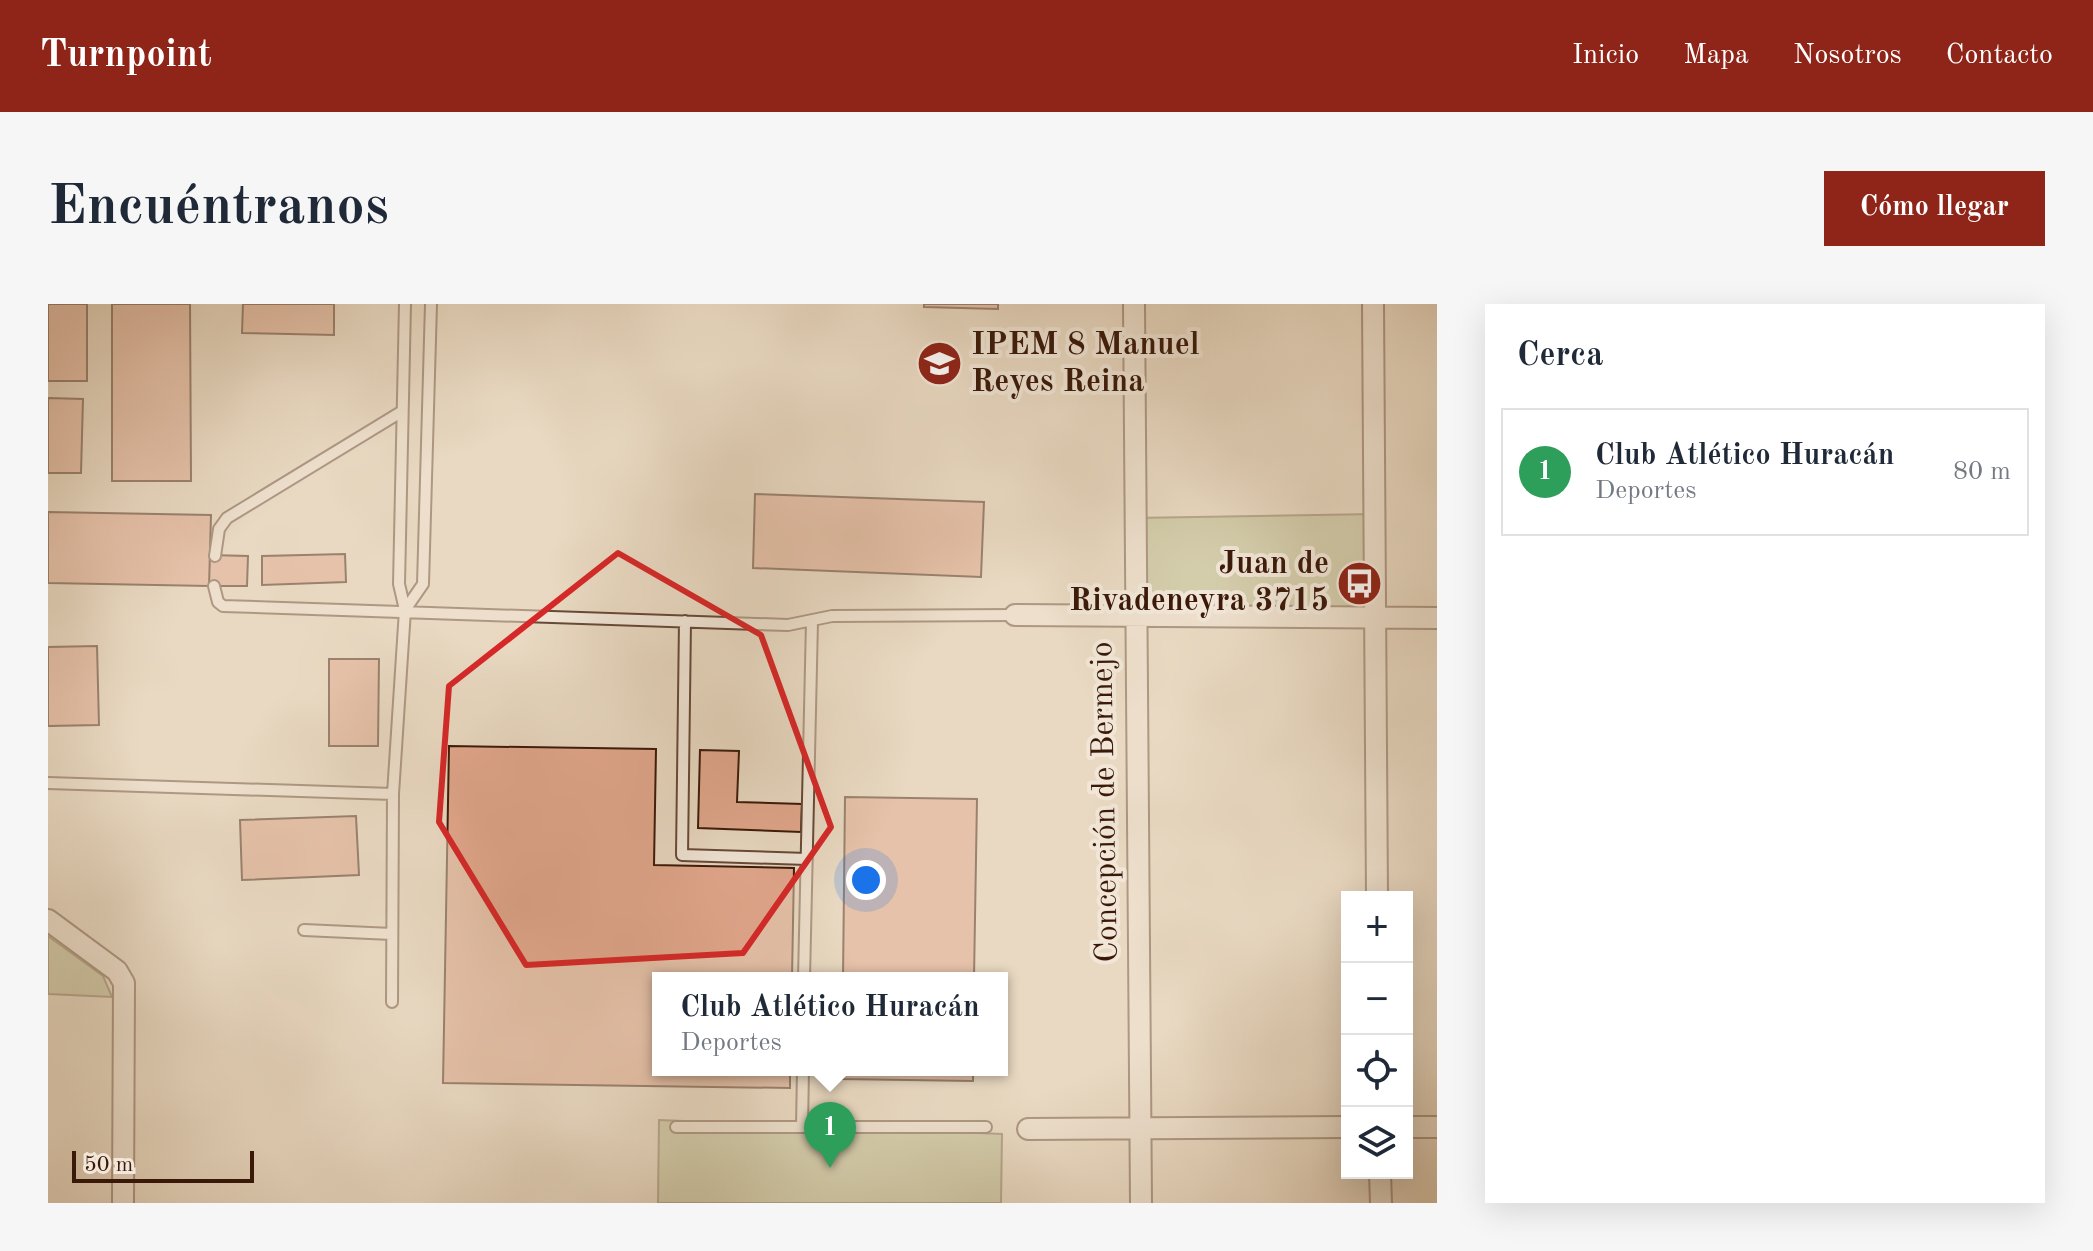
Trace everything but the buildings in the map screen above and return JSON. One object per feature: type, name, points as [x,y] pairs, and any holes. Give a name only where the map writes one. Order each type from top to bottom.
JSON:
[{"type":"street","name":"Concepción de Bermejo","points":[[1134,304],[1134,615],[1141,1203]]},
{"type":"street","points":[[1373,304],[1377,891]]},
{"type":"street","points":[[1015,615],[1437,618]]},
{"type":"street","points":[[48,920],[117,971],[124,983],[123,1203]]},
{"type":"street","points":[[1028,1129],[1341,1127]]},
{"type":"street","points":[[1413,1127],[1437,1127]]},
{"type":"street","points":[[1380,1179],[1381,1203]]},
{"type":"lane","points":[[392,1002],[393,794],[405,610],[399,584],[405,304]]},
{"type":"lane","points":[[405,610],[423,584],[431,304]]},
{"type":"lane","points":[[215,556],[219,529],[227,518],[401,412]]},
{"type":"lane","points":[[214,586],[218,602],[223,606],[788,625],[832,616],[1015,615]]},
{"type":"lane","points":[[685,621],[682,855],[807,859]]},
{"type":"lane","points":[[804,972],[812,621]]},
{"type":"lane","points":[[48,783],[393,794]]},
{"type":"lane","points":[[304,930],[392,934]]},
{"type":"lane","points":[[802,1127],[803,1076]]},
{"type":"lane","points":[[676,1127],[986,1127]]},
{"type":"highlighted area","points":[[618,553],[761,635],[831,827],[743,953],[526,965],[439,822],[449,686]]},
{"type":"green space","points":[[1375,514],[1375,618],[1134,615],[1134,518]]},
{"type":"green space","points":[[48,936],[103,976],[112,997],[48,994]]},
{"type":"green space","points":[[659,1120],[1002,1134],[1001,1203],[658,1203]]},
{"type":"place","name":"IPEM 8 Manuel Reyes Reina","points":[[940,364]]},
{"type":"place","name":"Juan de Rivadeneyra 3715","points":[[1360,583]]},
{"type":"place","name":"Club Atlético Huracán","points":[[830,1168]]}]
